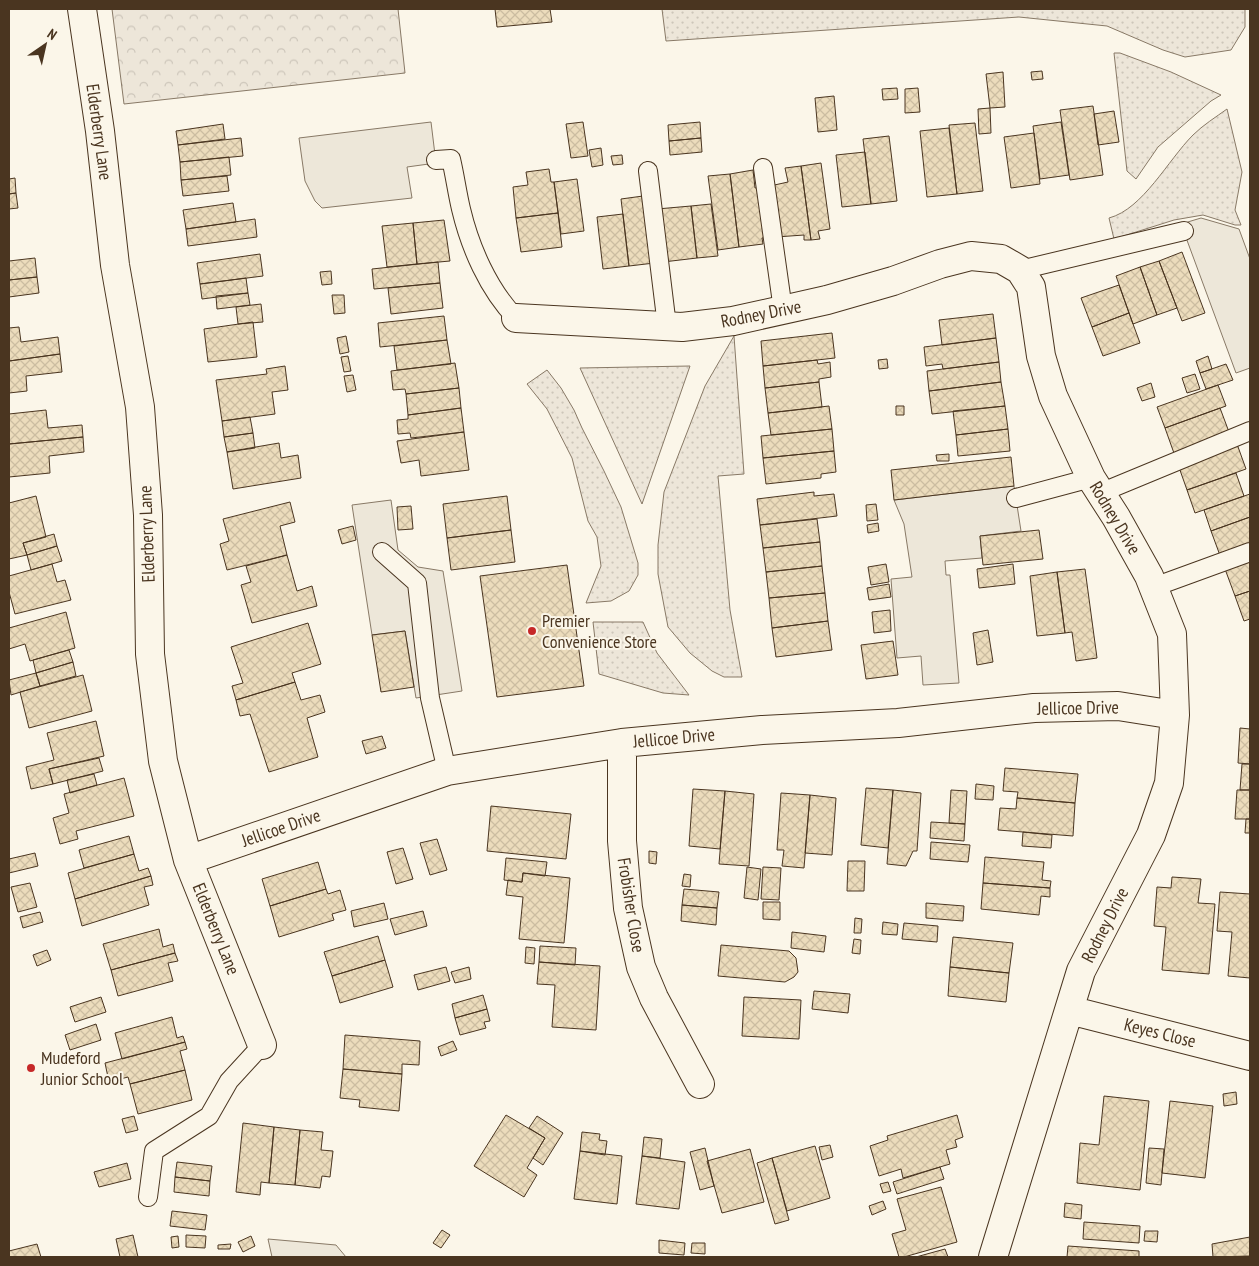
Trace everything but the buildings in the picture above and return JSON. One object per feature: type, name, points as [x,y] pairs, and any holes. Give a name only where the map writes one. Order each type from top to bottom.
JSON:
[{"type":"street","name":"Elderberry Lane","points":[[82,9],[100,131],[115,265],[140,407],[148,515],[150,654],[162,752],[188,860],[262,1045]]},
{"type":"street","name":"Rodney Drive","points":[[516,318],[682,327],[734,321],[884,284],[940,264],[971,256],[1001,259],[1020,270],[1031,287],[1041,356],[1054,396],[1095,486],[1116,517],[1149,576],[1172,634],[1175,715],[1169,784],[1151,835],[1081,971],[993,1257]]},
{"type":"street","name":"Jellicoe Drive","points":[[188,860],[447,771],[622,743],[762,730],[898,723],[1034,708],[1118,706],[1175,715]]},
{"type":"street","name":"Frobisher Close","points":[[622,743],[622,841],[628,908],[641,967],[654,998],[700,1084]]},
{"type":"street","name":"Keyes Close","points":[[1069,1010],[1250,1056]]},
{"type":"lane","points":[[436,160],[451,159],[461,208],[474,252],[490,283],[516,318]]},
{"type":"lane","points":[[763,168],[783,310]]},
{"type":"lane","points":[[648,170],[667,326]]},
{"type":"lane","points":[[1020,270],[1184,231]]},
{"type":"lane","points":[[1016,498],[1095,486],[1250,431]]},
{"type":"lane","points":[[382,552],[417,583],[430,698],[447,771]]},
{"type":"lane","points":[[1154,587],[1250,552]]},
{"type":"lane","points":[[148,1197],[154,1151],[209,1116],[229,1081],[262,1045]]},
{"type":"green space","points":[[112,9],[398,9],[405,73],[124,104]]},
{"type":"green space","points":[[662,9],[1245,9],[1245,27],[1231,50],[1185,57],[1163,50],[1107,26],[1019,17],[666,41]]},
{"type":"green space","points":[[1114,53],[1120,53],[1171,72],[1221,95],[1211,101],[1158,147],[1136,179],[1127,171]]},
{"type":"green space","points":[[1227,109],[1242,172],[1235,210],[1241,225],[1235,225],[1203,215],[1174,220],[1114,239],[1109,218],[1133,205],[1193,135]]},
{"type":"green space","points":[[734,336],[744,474],[718,476],[730,610],[742,677],[724,677],[712,671],[690,653],[668,627],[658,574],[658,545],[664,492],[705,386]]},
{"type":"green space","points":[[690,366],[642,504],[580,368]]},
{"type":"green space","points":[[547,370],[561,388],[574,410],[621,507],[638,563],[638,575],[629,591],[611,601],[586,603],[601,566],[597,537],[588,521],[572,458],[547,409],[527,384]]},
{"type":"green space","points":[[593,622],[643,622],[657,653],[689,695],[663,693],[599,674]]},
{"type":"shaded area","points":[[431,122],[436,163],[407,167],[412,198],[322,208],[315,201],[305,181],[299,138]]},
{"type":"shaded area","points":[[1201,218],[1239,229],[1250,259],[1250,368],[1236,373],[1181,224]]},
{"type":"shaded area","points":[[1014,486],[1021,531],[980,536],[982,558],[945,561],[946,575],[950,575],[959,683],[923,685],[921,656],[897,658],[891,579],[912,577],[904,524],[894,500]]},
{"type":"shaded area","points":[[391,500],[398,550],[418,567],[443,571],[462,691],[416,698],[405,631],[372,635],[352,505]]},
{"type":"shaded area","points":[[268,1239],[336,1245],[346,1257],[272,1257]]},
{"type":"place","name":"Premier Convenience Store","points":[[532,631]]},
{"type":"place","name":"Mudeford Junior School","points":[[31,1068]]}]
